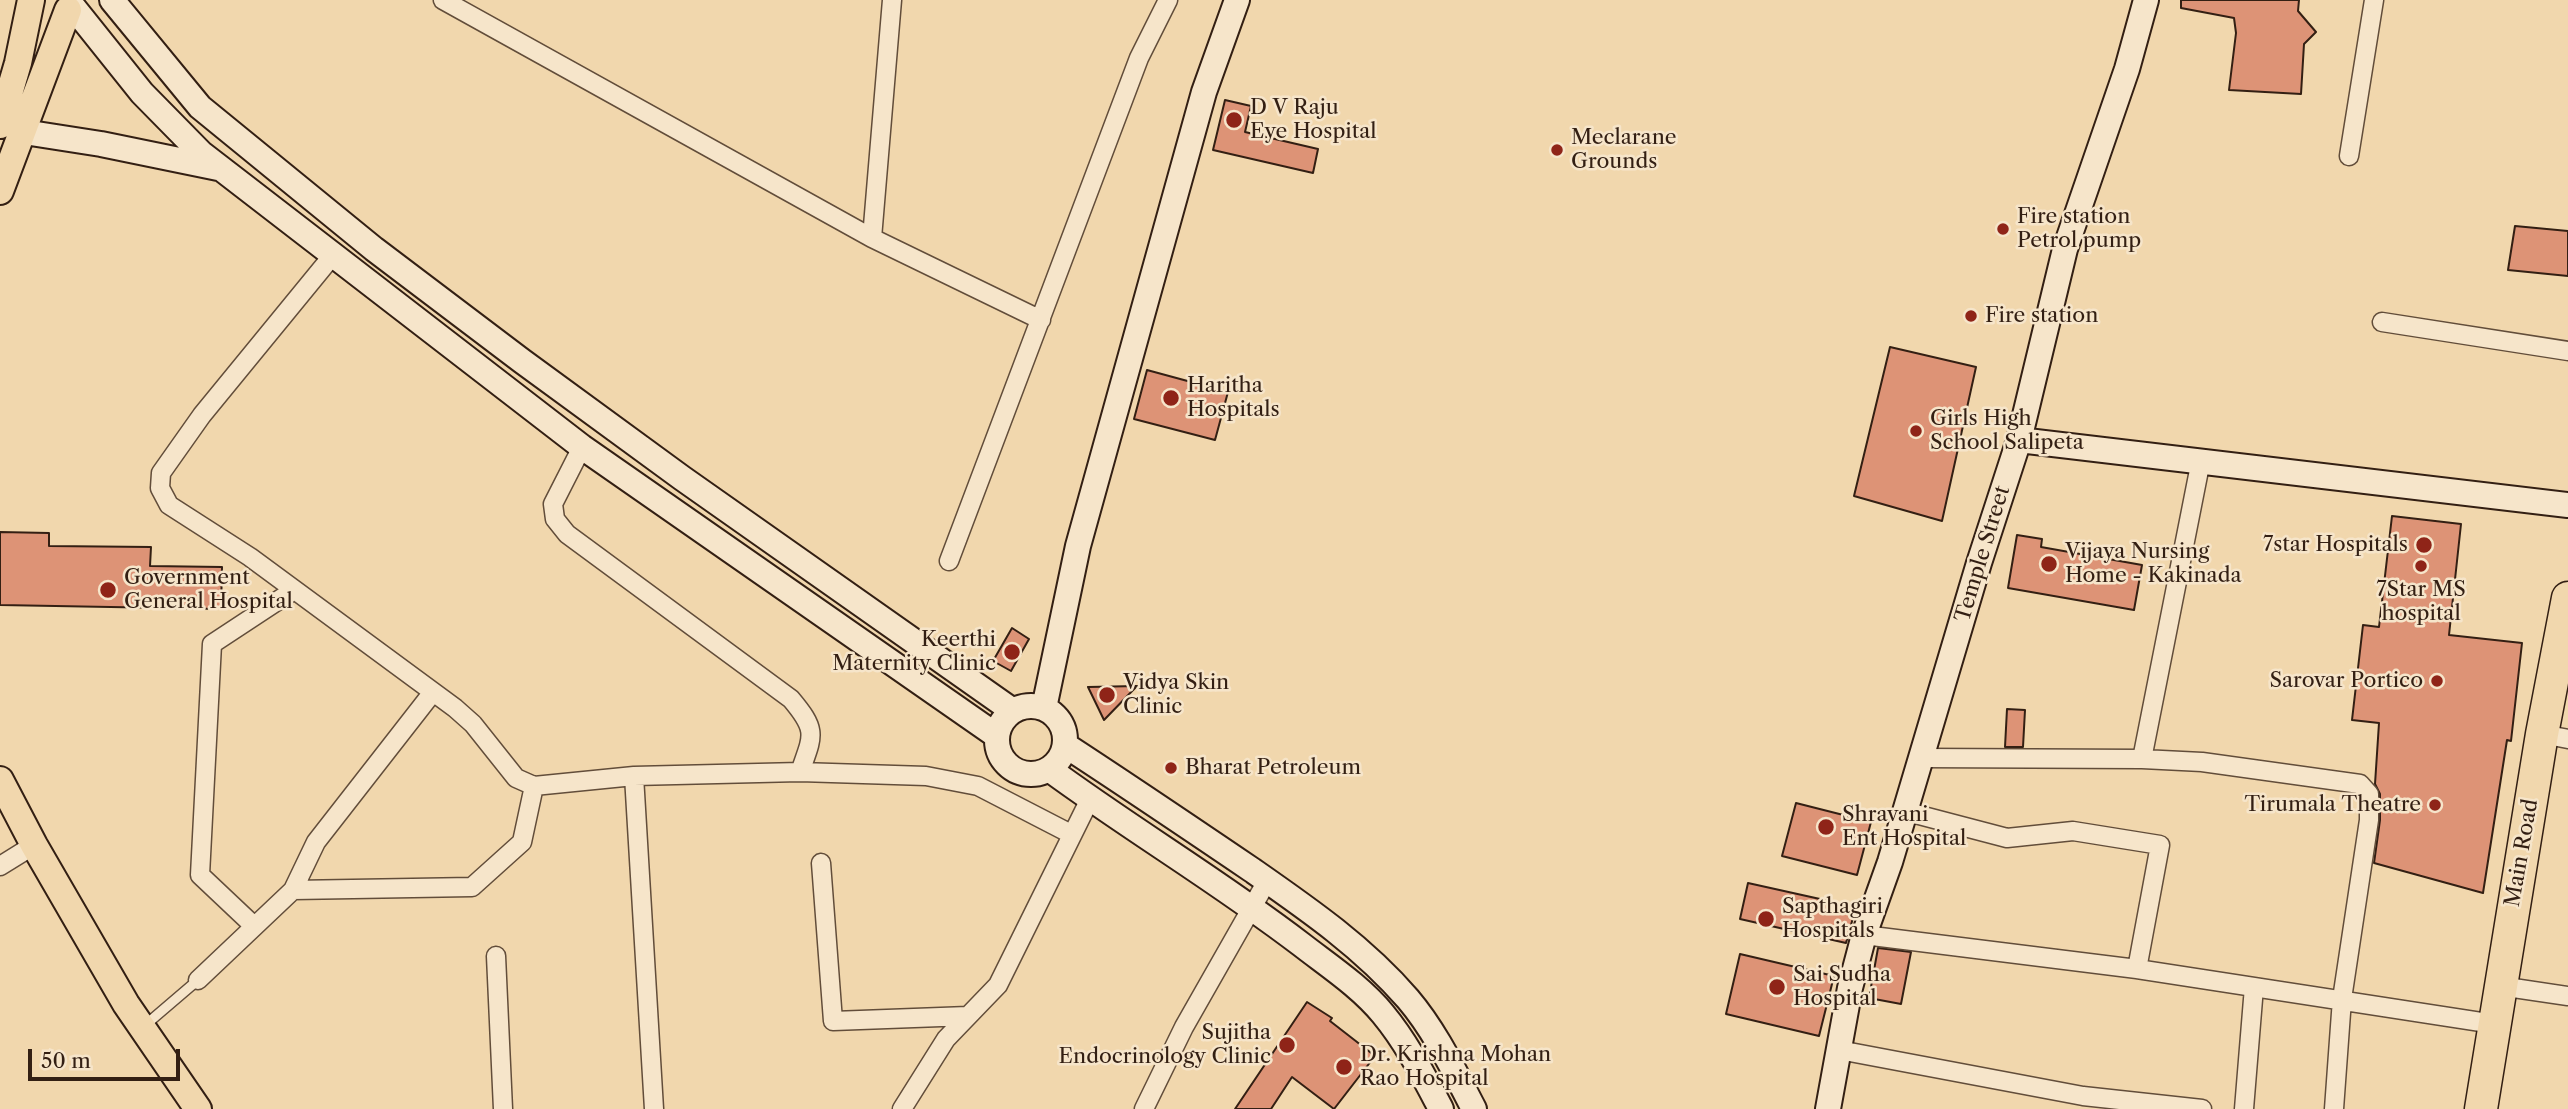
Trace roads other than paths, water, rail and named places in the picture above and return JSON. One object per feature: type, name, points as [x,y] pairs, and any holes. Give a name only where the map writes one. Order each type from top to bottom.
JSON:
[{"type":"highway","name":"Main Road","points":[[2481,1109],[2500,986],[2555,737],[2568,597]]},
{"type":"main road","points":[[0,191],[7,122],[31,0]]},
{"type":"main road","points":[[37,0],[54,10],[76,6]]},
{"type":"main road","points":[[7,122],[76,6]]},
{"type":"main road","points":[[0,780],[34,845],[142,1028],[198,1109]]},
{"type":"street","points":[[112,0],[200,107],[374,249],[671,470],[1013,711]]},
{"type":"street","points":[[443,0],[872,238],[1041,320]]},
{"type":"street","points":[[872,238],[892,0]]},
{"type":"street","points":[[949,561],[1139,58],[1168,0]]},
{"type":"street","points":[[1044,708],[1079,546],[1203,92],[1237,0]]},
{"type":"street","name":"Temple Street","points":[[1828,1109],[1850,988],[1864,936],[1890,862],[2019,440],[2065,249],[2127,69],[2146,0]]},
{"type":"street","points":[[2349,156],[2374,0]]},
{"type":"street","points":[[76,6],[142,93],[201,153],[582,447],[997,736]]},
{"type":"street","points":[[7,122],[222,169]]},
{"type":"street","points":[[356,274],[374,249]]},
{"type":"street","points":[[333,255],[202,415],[161,473],[160,488],[169,505],[250,557],[473,724],[516,778],[534,786],[634,776],[800,772],[926,776],[978,786],[1071,834]]},
{"type":"street","points":[[2382,322],[2568,351]]},
{"type":"street","points":[[2019,440],[2568,505]]},
{"type":"street","points":[[582,447],[553,503],[555,519],[567,534],[791,699],[808,719],[812,738],[800,772]]},
{"type":"street","points":[[2142,759],[2202,460]]},
{"type":"street","points":[[254,926],[200,875],[212,644],[295,590]]},
{"type":"street","points":[[198,980],[293,890],[316,842],[433,692]]},
{"type":"street","points":[[1028,706],[1044,708],[1057,717],[1064,730],[1065,745],[1060,759],[1049,769],[1034,774],[1019,772],[1006,764],[998,751],[997,736],[1002,722],[1013,711],[1028,706]]},
{"type":"street","points":[[1065,745],[1329,924],[1365,955],[1409,1000],[1434,1033],[1474,1109]]},
{"type":"street","points":[[1921,758],[2142,759],[2202,762],[2360,784],[2369,794],[2369,820],[2342,999],[2334,1109]]},
{"type":"street","points":[[1049,769],[1254,908],[1340,975],[1381,1012],[1413,1054],[1441,1109]]},
{"type":"street","points":[[634,776],[654,1109]]},
{"type":"street","points":[[293,890],[472,887],[522,842],[534,786]]},
{"type":"street","points":[[902,1109],[946,1039],[998,985],[1090,799]]},
{"type":"street","points":[[1904,811],[2007,838],[2073,831],[2160,845],[2137,969]]},
{"type":"street","points":[[0,866],[34,845]]},
{"type":"street","points":[[821,863],[833,1021],[968,1016]]},
{"type":"street","points":[[1144,1109],[1184,1027],[1267,881]]},
{"type":"street","points":[[1864,936],[2137,969],[2494,1024]]},
{"type":"street","points":[[496,956],[503,1109]]},
{"type":"street","points":[[2500,986],[2568,996]]},
{"type":"street","points":[[2244,1109],[2254,987]]},
{"type":"street","points":[[1839,1050],[2083,1096],[2202,1109]]},
{"type":"lane","points":[[142,1028],[198,980]]},
{"type":"place","name":"D V Raju Eye Hospital","points":[[1234,120]]},
{"type":"place","name":"Meclarane Grounds","points":[[1557,150]]},
{"type":"place","name":"Fire station Petrol pump","points":[[2003,229]]},
{"type":"place","name":"Fire station","points":[[1971,316]]},
{"type":"place","name":"Haritha Hospitals","points":[[1171,398]]},
{"type":"place","name":"Girls High School Salipeta","points":[[1916,431]]},
{"type":"place","name":"7star Hospitals","points":[[2424,545]]},
{"type":"place","name":"Vijaya Nursing Home - Kakinada","points":[[2049,564]]},
{"type":"place","name":"7Star MS hospital","points":[[2421,566]]},
{"type":"place","name":"Government General Hospital","points":[[108,590]]},
{"type":"place","name":"Keerthi Maternity Clinic","points":[[1012,652]]},
{"type":"place","name":"Sarovar Portico","points":[[2437,681]]},
{"type":"place","name":"Vidya Skin Clinic","points":[[1107,695]]},
{"type":"place","name":"Bharat Petroleum","points":[[1171,768]]},
{"type":"place","name":"Tirumala Theatre","points":[[2435,805]]},
{"type":"place","name":"Shravani Ent Hospital","points":[[1826,827]]},
{"type":"place","name":"Sapthagiri Hospitals","points":[[1766,919]]},
{"type":"place","name":"Sai Sudha Hospital","points":[[1777,987]]},
{"type":"place","name":"Sujitha Endocrinology Clinic","points":[[1287,1045]]},
{"type":"place","name":"Dr. Krishna Mohan Rao Hospital","points":[[1344,1067]]}]
